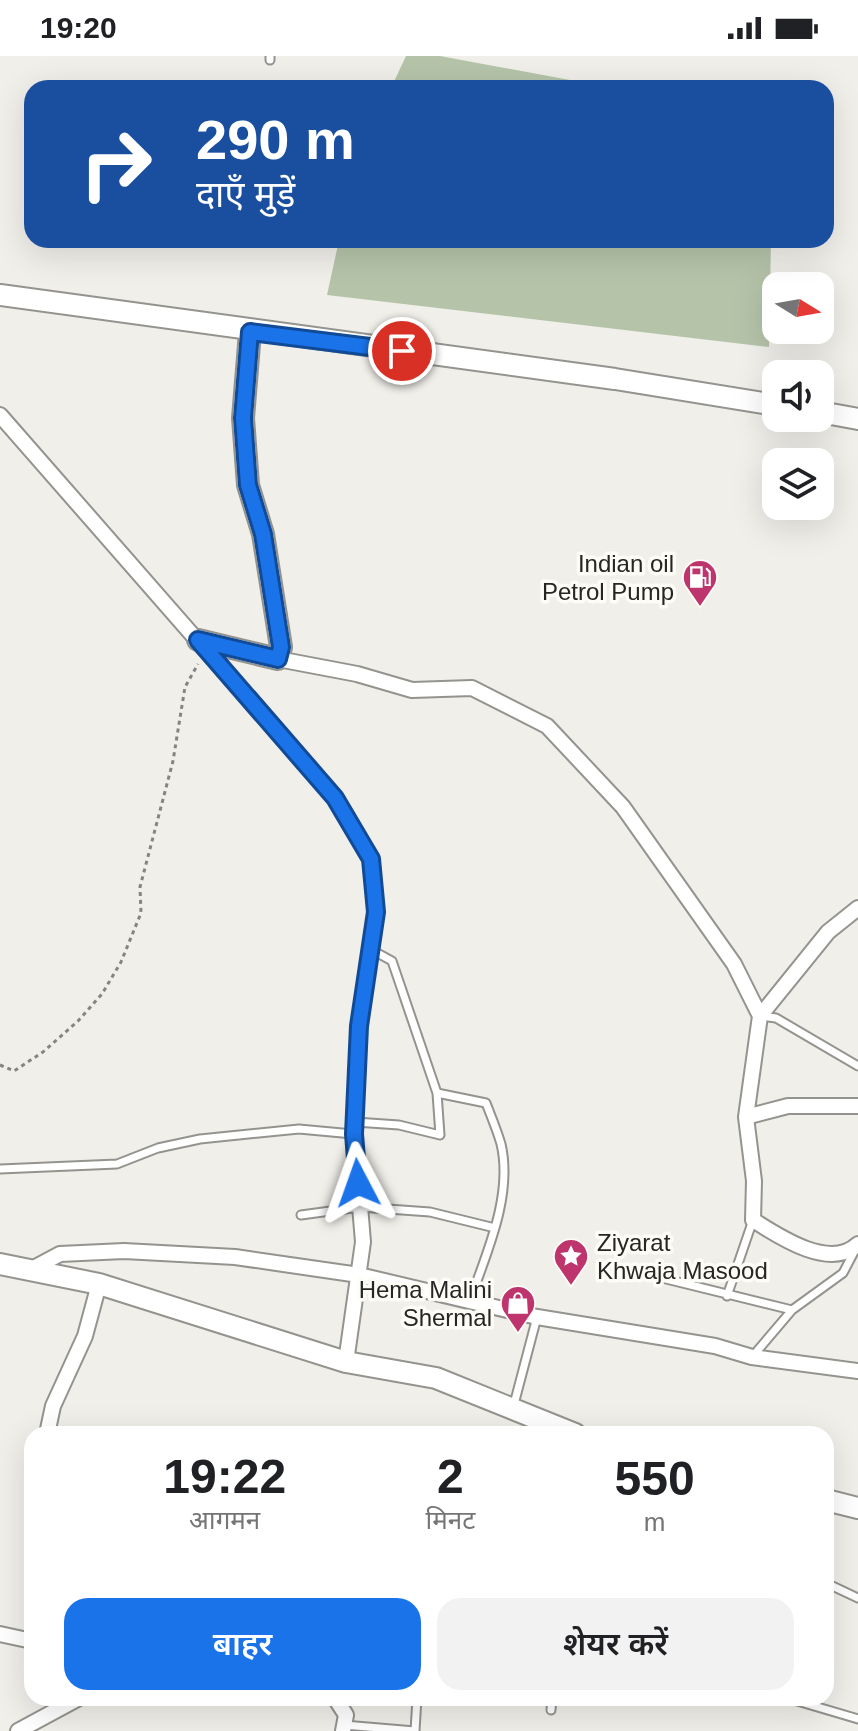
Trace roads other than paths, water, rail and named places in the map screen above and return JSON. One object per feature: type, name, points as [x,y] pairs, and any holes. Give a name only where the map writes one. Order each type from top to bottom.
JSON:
[{"type":"street","points":[[0,295],[250,332],[615,379],[762,403]]},
{"type":"street","points":[[250,332],[243,418],[248,485],[263,534],[281,647],[278,659]]},
{"type":"street","points":[[0,415],[335,798],[371,859],[376,912],[359,1026],[355,1128],[363,1242],[346,1362]]},
{"type":"street","points":[[834,415],[858,419]]},
{"type":"street","points":[[202,645],[357,674],[412,690],[472,688],[547,726],[623,807],[734,964],[760,1016]]},
{"type":"street","points":[[857,912],[828,932],[760,1016],[746,1117],[754,1181],[753,1220],[805,1249],[835,1253],[857,1246]]},
{"type":"street","points":[[746,1117],[788,1106],[858,1106]]},
{"type":"street","points":[[30,1270],[60,1254],[124,1251],[235,1257],[359,1275],[537,1317],[715,1346],[752,1357],[858,1371]]},
{"type":"street","points":[[0,1264],[99,1284],[346,1362],[436,1378],[555,1426]]},
{"type":"street","points":[[49,1426],[53,1406],[85,1336],[99,1284]]},
{"type":"street","points":[[834,1502],[858,1508]]},
{"type":"street","points":[[0,1634],[24,1639]]},
{"type":"street","points":[[18,1731],[64,1706]]},
{"type":"street","points":[[340,1706],[346,1715],[344,1728]]},
{"type":"lane","points":[[0,1169],[117,1164],[158,1148],[200,1139],[299,1129],[399,1125],[440,1135],[437,1093],[392,961],[370,949]]},
{"type":"lane","points":[[760,1016],[776,1018],[858,1066]]},
{"type":"lane","points":[[437,1093],[486,1103],[501,1145],[504,1182],[495,1228],[470,1302]]},
{"type":"lane","points":[[301,1215],[360,1207],[430,1212],[495,1228]]},
{"type":"lane","points":[[727,1296],[753,1220]]},
{"type":"lane","points":[[752,1357],[792,1310],[843,1273],[857,1246]]},
{"type":"lane","points":[[658,1277],[792,1310]]},
{"type":"lane","points":[[513,1409],[537,1317]]},
{"type":"lane","points":[[834,1587],[858,1598]]},
{"type":"lane","points":[[344,1728],[415,1731],[417,1706]]},
{"type":"lane","points":[[551,1706],[551,1710]]},
{"type":"lane","points":[[814,1706],[858,1719]]},
{"type":"place","name":"Indian oil Petrol Pump","points":[[700,608]]},
{"type":"place","name":"Ziyarat Khwaja Masood","points":[[571,1287]]},
{"type":"place","name":"Hema Malini Shermal","points":[[518,1334]]}]
